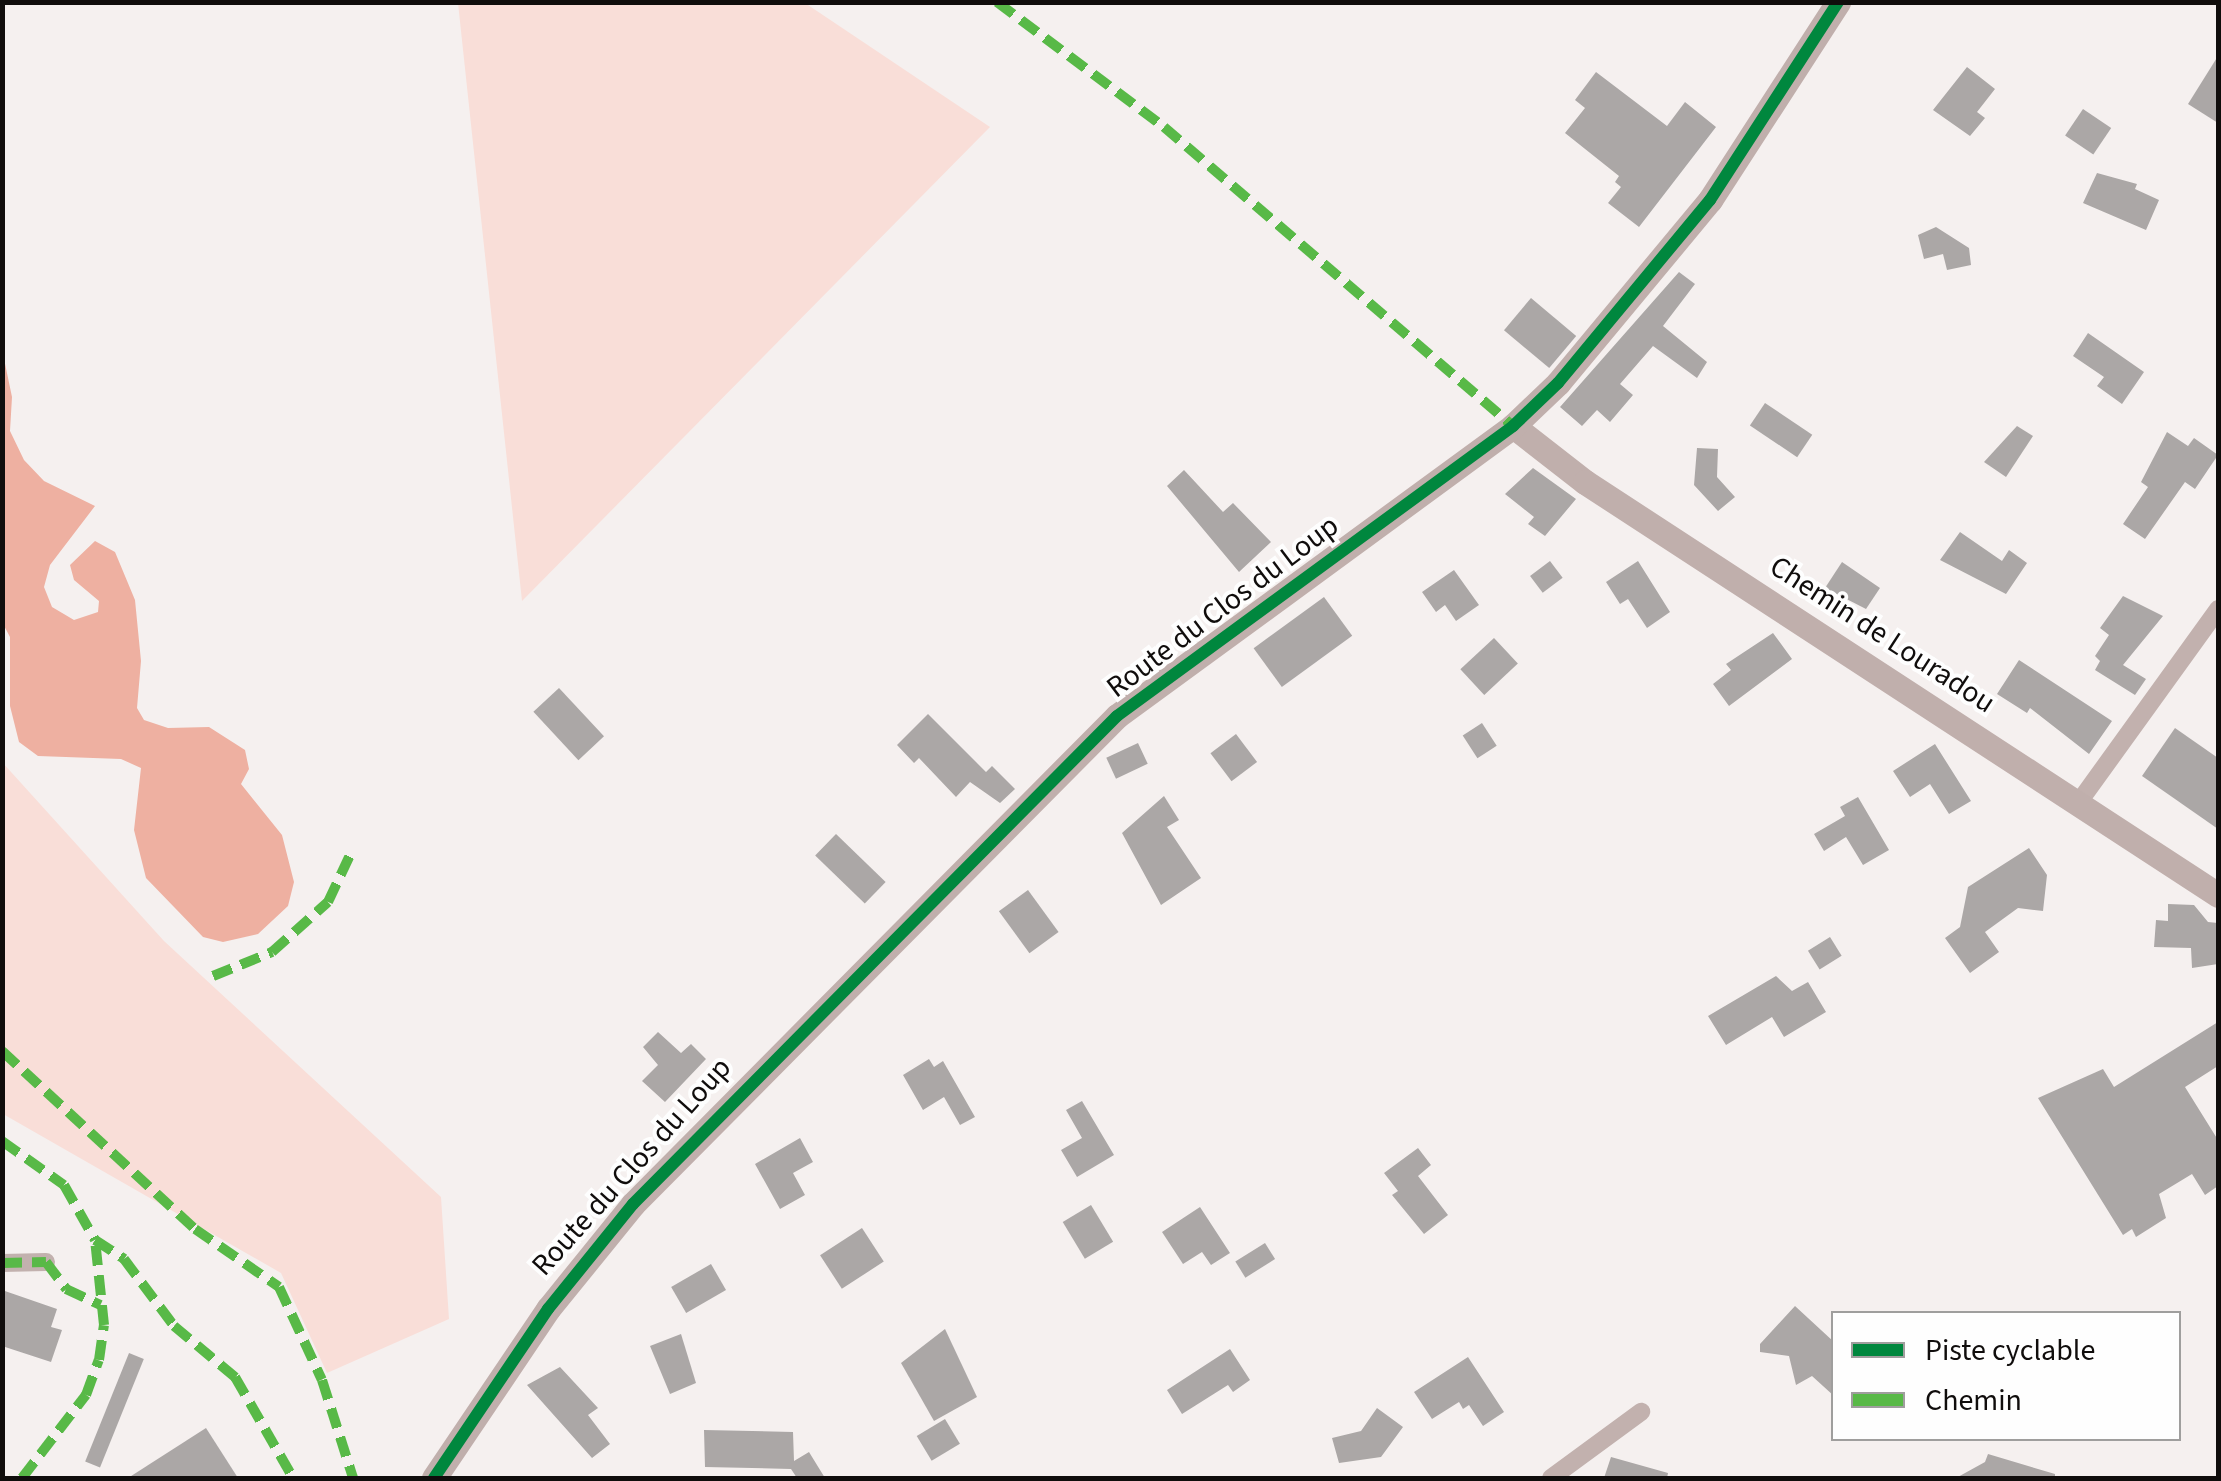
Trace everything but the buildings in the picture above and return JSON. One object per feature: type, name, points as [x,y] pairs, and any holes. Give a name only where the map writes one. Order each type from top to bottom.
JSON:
[{"type":"street","name":"Route du Clos du Loup","points":[[434,1478],[548,1309],[633,1204],[1118,716],[1513,426],[1590,348],[1710,200],[1838,2]]},
{"type":"street","name":"Chemin de Louradou","points":[[1513,426],[1585,482],[2218,896]]},
{"type":"street","points":[[2079,802],[2218,609]]},
{"type":"street","points":[[2,1263],[46,1262]]},
{"type":"street","points":[[1551,1478],[1641,1412]]},
{"type":"shaded area","points":[[458,3],[805,3],[990,127],[522,601]]},
{"type":"shaded area","points":[[3,354],[12,397],[10,431],[24,460],[44,481],[95,506],[50,565],[44,587],[52,607],[74,620],[98,612],[99,601],[74,580],[70,565],[95,541],[115,552],[135,600],[141,661],[137,708],[144,720],[168,728],[209,727],[245,750],[249,769],[241,784],[282,835],[294,882],[288,906],[258,934],[223,942],[203,937],[146,878],[134,830],[141,768],[121,759],[38,756],[19,742],[10,706],[10,637],[2,622]]},
{"type":"shaded area","points":[[2,762],[164,941],[441,1197],[449,1319],[327,1373],[281,1273],[3,1114]]},
{"type":"marked path","points":[[997,2],[1164,127],[1513,426]]},
{"type":"marked path","points":[[213,976],[272,952],[328,902],[351,853]]},
{"type":"marked path","points":[[2,1051],[195,1229],[279,1287],[322,1380],[353,1478]]},
{"type":"marked path","points":[[2,1141],[64,1185],[95,1240],[124,1259],[174,1326],[235,1377],[293,1478]]},
{"type":"marked path","points":[[22,1478],[86,1395],[99,1360],[104,1325],[95,1240]]},
{"type":"marked path","points":[[2,1263],[46,1262],[66,1289],[100,1305]]},
{"type":"cycle path","points":[[434,1478],[548,1309],[633,1204],[1117,716],[1513,426],[1558,383],[1710,200],[1838,2]]}]
